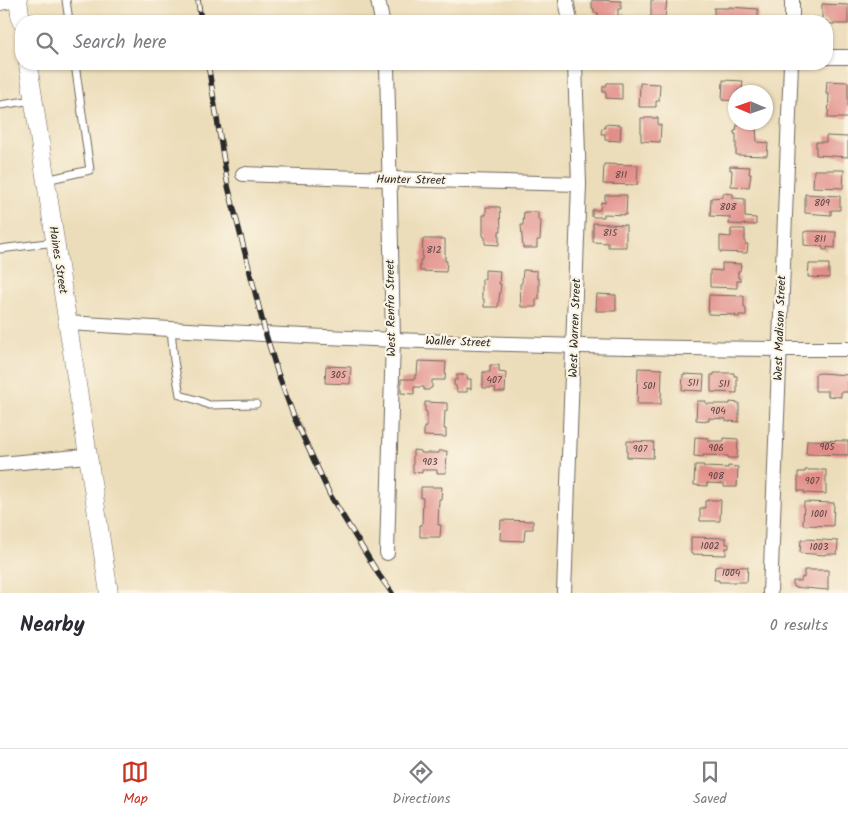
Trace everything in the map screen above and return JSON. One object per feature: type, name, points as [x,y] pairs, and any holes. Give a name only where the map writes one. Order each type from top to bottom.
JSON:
[{"type":"street","points":[[0,3],[17,0],[20,15]]},
{"type":"street","points":[[378,0],[381,15]]},
{"type":"street","points":[[566,0],[569,15]]},
{"type":"street","points":[[792,0],[792,15]]},
{"type":"street","points":[[833,57],[848,57]]},
{"type":"street","name":"Haines Street","points":[[29,70],[109,593]]},
{"type":"street","name":"West Renfro Street","points":[[386,553],[392,339],[388,70]]},
{"type":"street","name":"West Warren Street","points":[[564,593],[579,184],[575,70]]},
{"type":"street","name":"West Madison Street","points":[[770,593],[791,70]]},
{"type":"street","name":"Hunter Street","points":[[243,174],[389,180],[579,184]]},
{"type":"street","name":"Waller Street","points":[[68,323],[266,335],[574,346],[848,350]]},
{"type":"street","points":[[0,464],[87,456]]},
{"type":"lane","points":[[66,0],[68,15]]},
{"type":"lane","points":[[46,180],[90,170],[76,70]]},
{"type":"lane","points":[[0,105],[34,100]]},
{"type":"lane","points":[[0,249],[55,242]]},
{"type":"lane","points":[[171,329],[180,396],[209,405],[256,404]]},
{"type":"building","points":[[592,0],[621,1],[621,9],[618,9],[618,15],[598,15],[598,13],[594,13]]},
{"type":"building","points":[[651,0],[667,0],[665,15],[651,15]]},
{"type":"building","points":[[822,4],[848,5],[848,24],[833,24],[833,15],[822,15]]},
{"type":"building","points":[[714,8],[758,9],[758,15],[714,15]]},
{"type":"building","points":[[723,80],[743,81],[743,85],[728,85],[728,100],[722,100]]},
{"type":"building","points":[[827,81],[848,82],[848,118],[828,118],[829,94],[826,94]]},
{"type":"building","points":[[607,83],[622,83],[622,99],[606,98],[603,86],[606,86]]},
{"type":"building","points":[[640,83],[660,84],[659,101],[656,101],[656,107],[639,107]]},
{"type":"building","points":[[641,118],[658,118],[658,125],[661,125],[660,142],[641,141]]},
{"type":"building","points":[[605,124],[621,125],[620,141],[605,140],[605,134],[601,134]]},
{"type":"building","points":[[756,130],[757,142],[768,143],[767,156],[736,155],[736,134],[734,134],[734,131]]},
{"type":"building","points":[[826,136],[848,137],[848,157],[816,155],[816,142],[826,142]]},
{"type":"building","points":[[604,164],[638,165],[637,185],[603,184]]},
{"type":"building","points":[[730,166],[750,167],[749,187],[731,186],[732,170],[730,170]]},
{"type":"building","points":[[814,170],[844,170],[843,188],[813,187]]},
{"type":"building","points":[[723,193],[733,194],[733,198],[745,199],[745,217],[756,218],[756,225],[729,224],[730,217],[710,216],[711,198],[723,197]]},
{"type":"building","points":[[805,194],[840,196],[840,210],[831,210],[831,215],[805,213]]},
{"type":"building","points":[[605,195],[627,195],[626,215],[604,214],[604,217],[592,217],[592,210],[600,210],[601,202],[605,203]]},
{"type":"building","points":[[486,207],[500,207],[501,231],[499,231],[499,245],[485,244],[483,215],[486,215]]},
{"type":"building","points":[[524,212],[538,212],[538,220],[541,220],[540,240],[537,240],[537,248],[523,248],[521,225],[523,225]]},
{"type":"building","points":[[593,223],[626,225],[626,247],[608,247],[608,243],[593,242]]},
{"type":"building","points":[[731,229],[745,229],[745,244],[748,244],[747,253],[720,252],[720,236],[731,237]]},
{"type":"building","points":[[804,232],[836,232],[835,248],[827,247],[827,250],[823,250],[823,247],[804,245]]},
{"type":"building","points":[[423,239],[445,239],[446,272],[420,271]]},
{"type":"building","points":[[722,263],[741,264],[740,271],[738,271],[740,281],[737,281],[737,288],[710,287],[710,270],[722,271]]},
{"type":"building","points":[[809,264],[829,264],[829,278],[808,277]]},
{"type":"building","points":[[485,270],[500,271],[499,284],[501,284],[498,307],[484,307],[482,279],[485,279]]},
{"type":"building","points":[[523,270],[537,271],[539,299],[536,299],[536,307],[521,307],[520,284],[522,283]]},
{"type":"building","points":[[597,294],[616,295],[616,311],[596,311]]},
{"type":"building","points":[[709,295],[744,296],[746,315],[735,317],[736,315],[708,314]]},
{"type":"building","points":[[418,361],[446,362],[445,380],[432,380],[432,388],[429,390],[424,390],[424,387],[414,387],[414,394],[401,393],[401,379],[415,379]]},
{"type":"building","points":[[490,365],[499,365],[499,372],[506,373],[505,392],[495,392],[496,388],[483,388],[483,372],[490,372]]},
{"type":"building","points":[[326,366],[351,367],[350,384],[325,383]]},
{"type":"building","points":[[638,368],[662,369],[661,404],[637,404]]},
{"type":"building","points":[[714,373],[734,373],[734,376],[737,376],[737,393],[711,392],[711,375],[714,375]]},
{"type":"building","points":[[683,374],[704,375],[703,391],[682,390]]},
{"type":"building","points":[[815,374],[848,375],[848,392],[841,392],[841,397],[828,396],[828,391],[815,391]]},
{"type":"building","points":[[457,375],[467,375],[467,379],[471,379],[471,389],[467,388],[467,392],[457,392],[454,380],[457,380]]},
{"type":"building","points":[[697,401],[706,401],[706,404],[739,403],[739,422],[709,418],[709,421],[696,420]]},
{"type":"building","points":[[425,402],[447,403],[444,429],[446,429],[446,437],[424,436],[424,427],[427,427]]},
{"type":"building","points":[[695,437],[708,438],[708,441],[724,441],[724,438],[738,439],[737,458],[728,458],[728,456],[694,456]]},
{"type":"building","points":[[807,440],[848,441],[848,455],[806,454]]},
{"type":"building","points":[[627,441],[654,442],[653,458],[627,457]]},
{"type":"building","points":[[413,450],[421,451],[421,453],[447,451],[446,473],[437,473],[437,470],[422,470],[422,473],[413,472]]},
{"type":"building","points":[[695,465],[704,465],[704,467],[738,467],[737,487],[724,487],[724,484],[707,483],[707,486],[694,485]]},
{"type":"building","points":[[805,470],[826,470],[826,494],[798,491],[798,472],[805,472]]},
{"type":"building","points":[[421,487],[442,487],[441,499],[439,499],[438,525],[441,525],[440,537],[420,537],[423,498],[421,498]]},
{"type":"building","points":[[721,500],[720,521],[700,521],[700,508],[705,508],[705,501]]},
{"type":"building","points":[[804,502],[834,503],[833,526],[803,525]]},
{"type":"building","points":[[501,520],[533,521],[533,529],[525,529],[524,541],[500,540]]},
{"type":"building","points":[[691,537],[726,538],[726,544],[729,544],[729,548],[726,548],[726,555],[691,554]]},
{"type":"building","points":[[801,540],[838,541],[837,554],[800,553]]},
{"type":"building","points":[[715,567],[748,567],[747,582],[719,582],[719,580],[714,580]]},
{"type":"building","points":[[804,570],[828,570],[828,590],[793,587],[793,581],[801,581],[802,577],[804,578]]},
{"type":"railway","points":[[198,0],[200,15]]},
{"type":"railway","points":[[209,70],[228,186],[266,335],[278,374],[294,417],[330,495],[392,593]]}]
